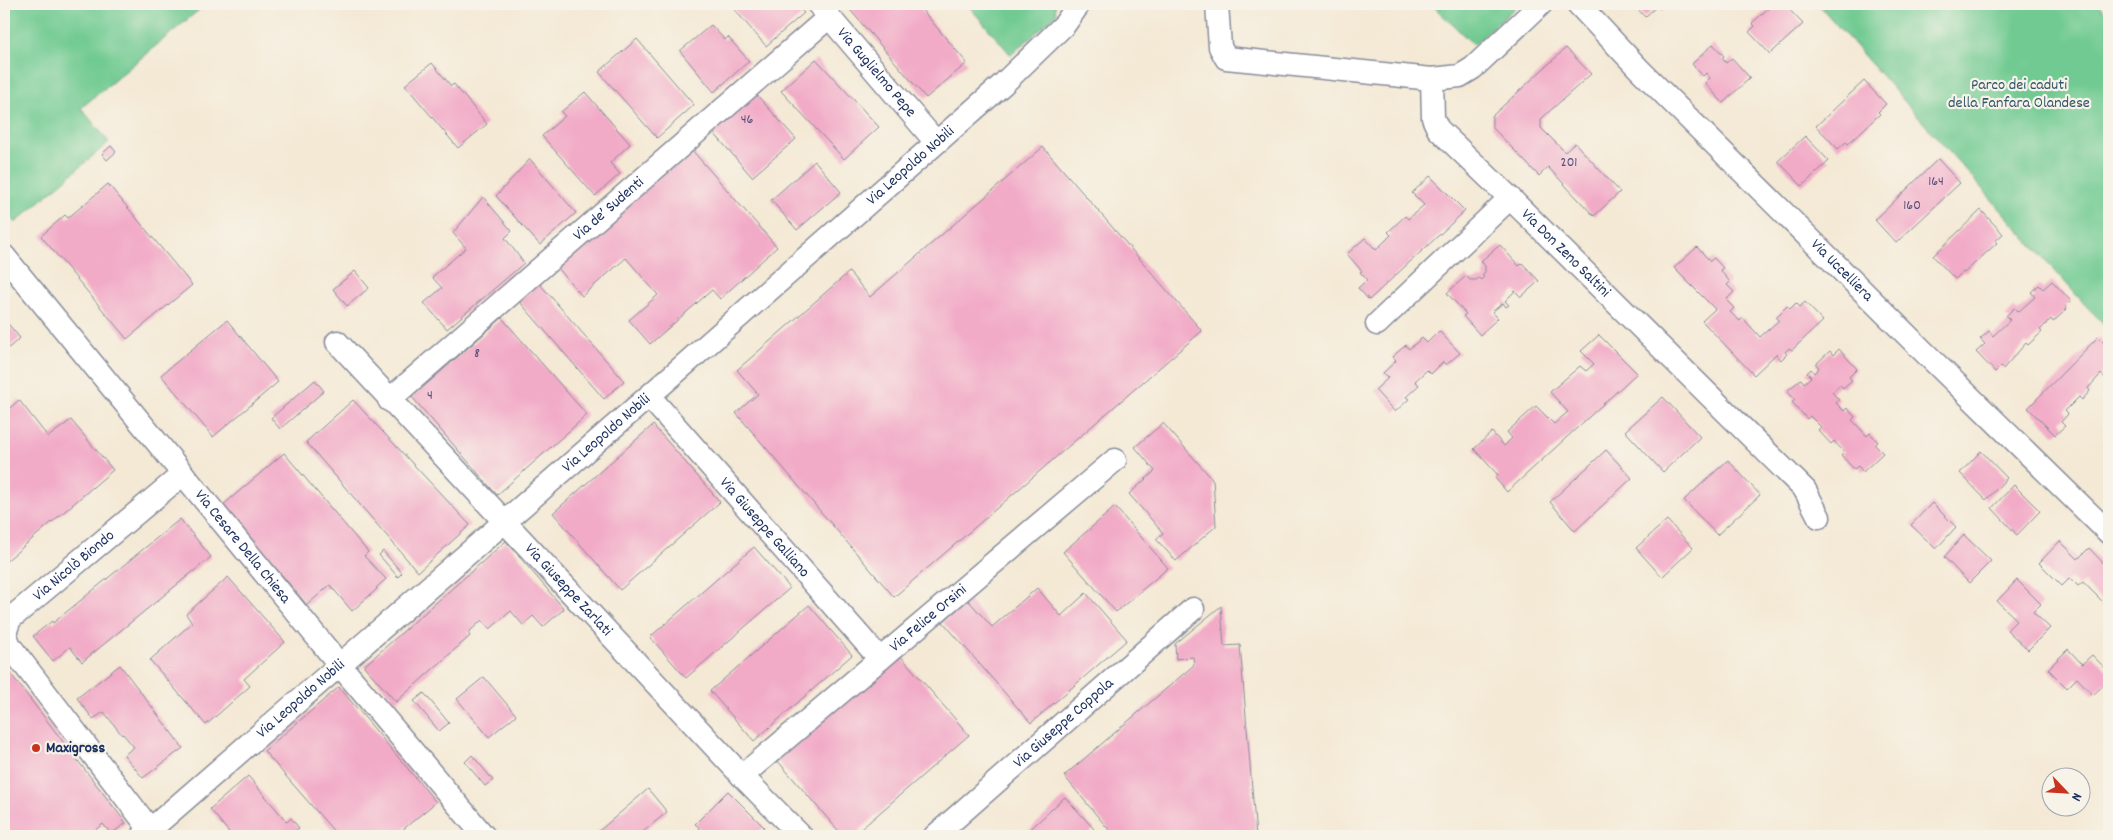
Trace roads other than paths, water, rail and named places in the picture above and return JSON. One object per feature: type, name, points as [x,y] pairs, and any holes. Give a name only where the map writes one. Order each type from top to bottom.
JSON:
[{"type":"street","name":"Via Leopoldo Nobili","points":[[1065,24],[1075,4]]},
{"type":"street","name":"Via Leopoldo Nobili","points":[[150,834],[339,664],[649,396],[935,141],[1003,84],[1065,24],[1079,4]]},
{"type":"street","points":[[1217,4],[1220,47],[1226,58],[1432,78],[1460,76],[1474,68],[1541,4]]},
{"type":"street","name":"Via Uccelliera","points":[[1578,4],[1639,69],[2109,533]]},
{"type":"street","name":"Via Guglielmo Pepe","points":[[823,10],[935,141]]},
{"type":"street","name":"Via de’ Sudenti","points":[[389,400],[823,10]]},
{"type":"street","name":"Via Don Zeno Saltini","points":[[1432,78],[1432,118],[1438,129],[1804,490],[1819,518]]},
{"type":"street","points":[[1377,324],[1510,198]]},
{"type":"street","name":"Via Cesare Della Chiesa","points":[[4,256],[339,664],[484,836]]},
{"type":"street","name":"Via Giuseppe Zarlati","points":[[336,342],[742,776],[801,836]]},
{"type":"street","name":"Via Giuseppe Galliano","points":[[649,396],[880,659]]},
{"type":"street","name":"Via Felice Orsini","points":[[742,776],[1115,460]]},
{"type":"street","name":"Via Nicolò Biondo","points":[[150,834],[10,646],[5,633],[10,619],[183,474]]},
{"type":"street","name":"Via Giuseppe Coppola","points":[[935,836],[1192,610]]},
{"type":"place","name":"Maxigross","points":[[36,748]]},
{"type":"park label","name":"Parco dei caduti della Fanfara Olandese","points":[[2019,94]]}]
